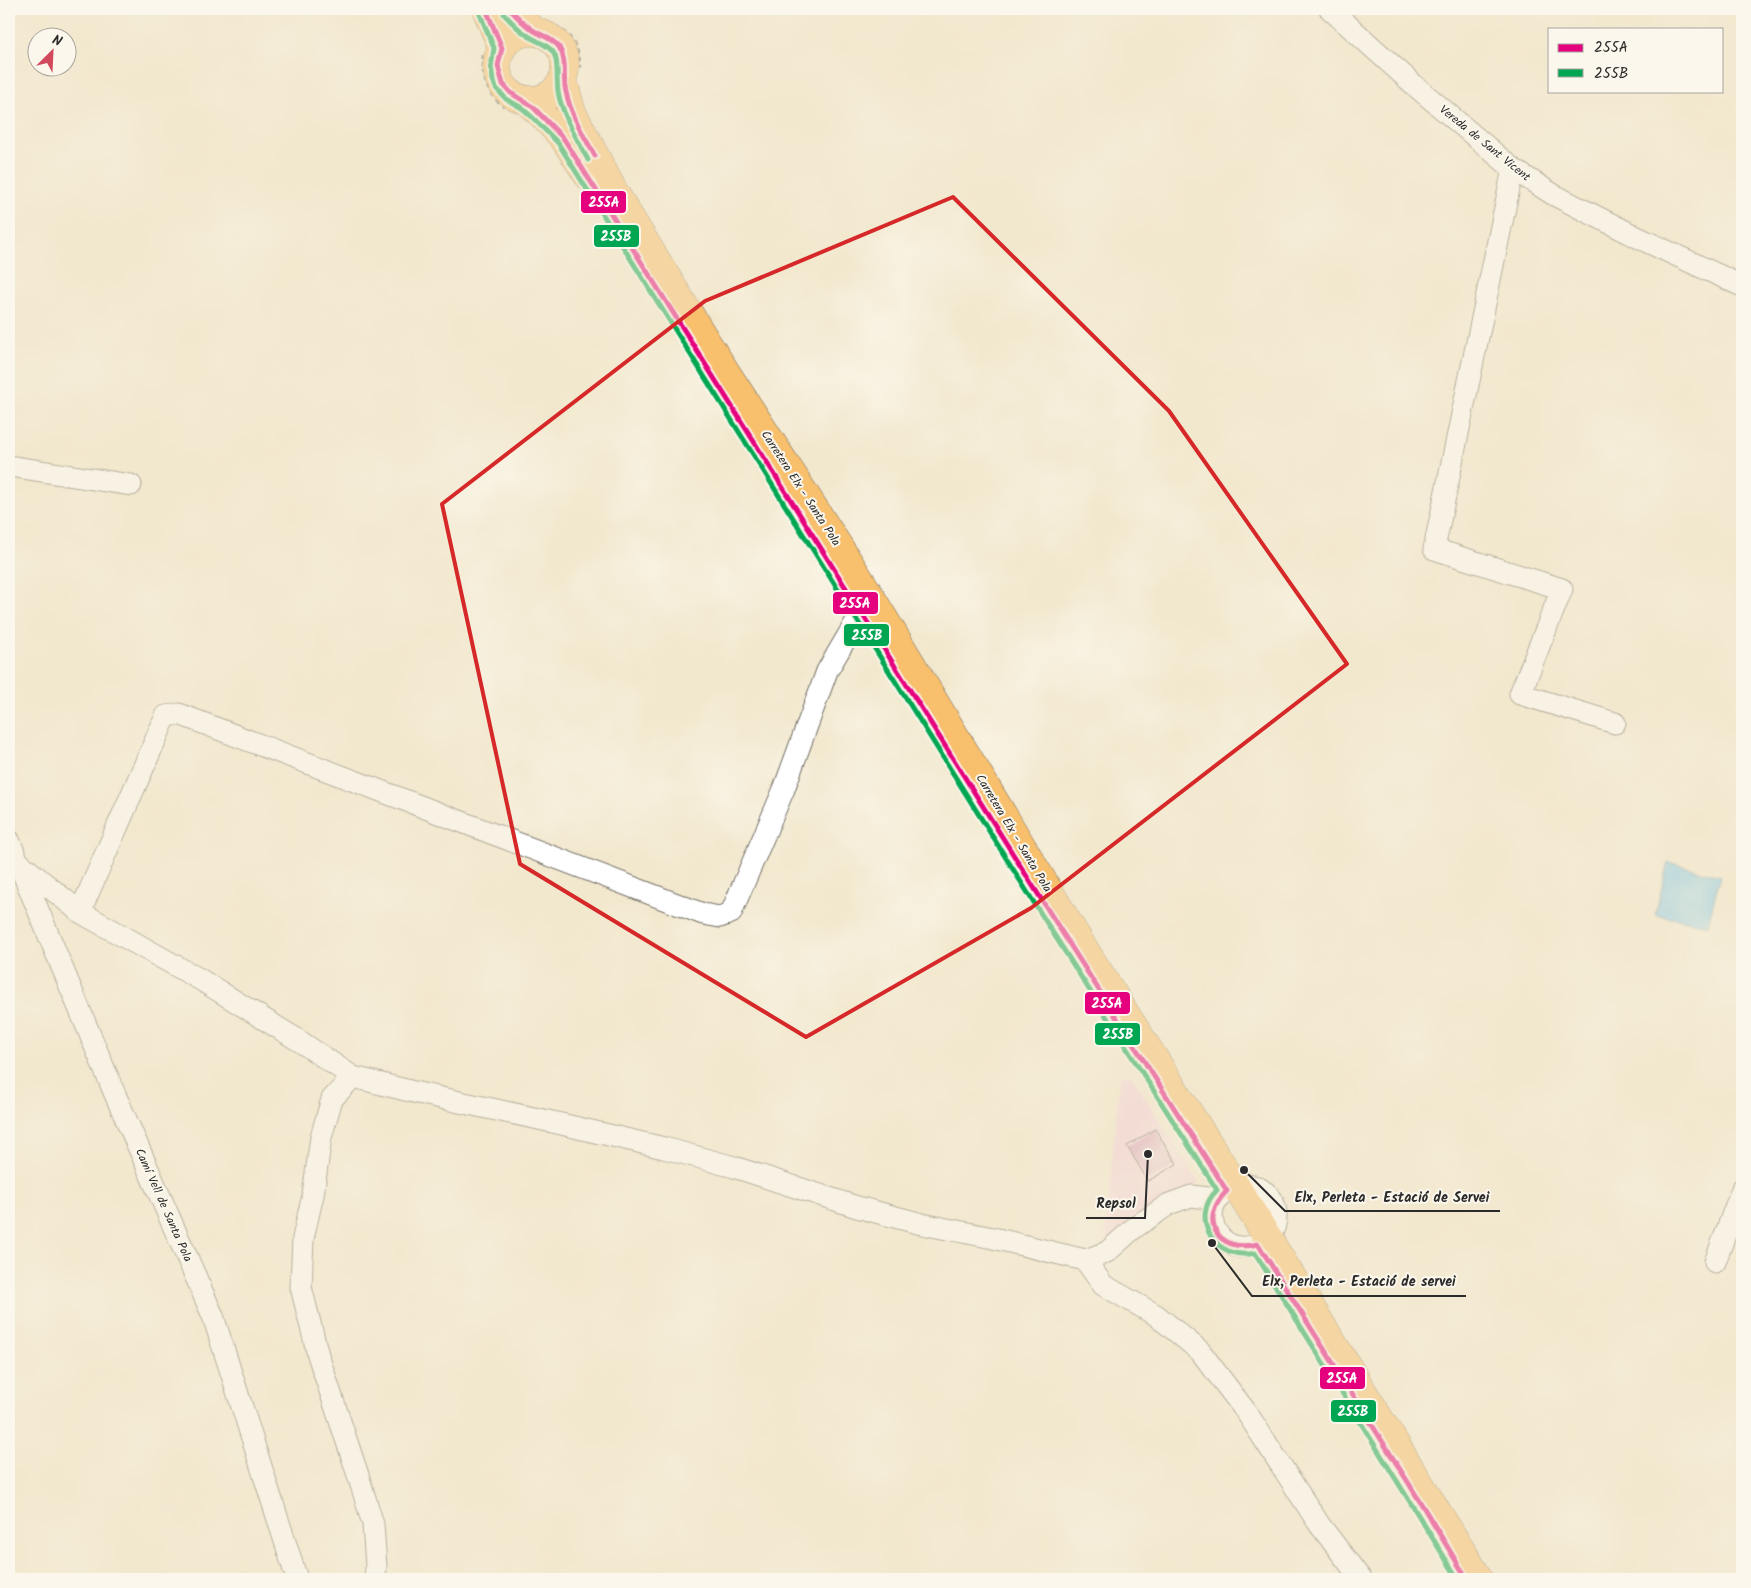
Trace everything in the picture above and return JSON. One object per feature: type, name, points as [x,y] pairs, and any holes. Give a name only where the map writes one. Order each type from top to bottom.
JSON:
[{"type":"main road","points":[[486,9],[493,47],[498,57],[499,74],[502,83],[517,104],[550,95],[563,80],[565,69],[564,57],[553,40],[536,32],[510,9]]},
{"type":"main road","points":[[493,47],[525,32],[536,32]]},
{"type":"main road","name":"Carretera Elx - Santa Pola","points":[[563,80],[572,112],[613,190],[708,344],[865,587],[1081,944],[1226,1192]]},
{"type":"main road","name":"Carretera Elx - Santa Pola","points":[[517,104],[543,116],[564,139],[698,348],[860,617],[1226,1192],[1263,1241],[1479,1579]]},
{"type":"main road","name":"Carretera Elx - Santa Pola","points":[[1263,1241],[1466,1579]]},
{"type":"street","name":"Vereda de Sant Vicent","points":[[1330,9],[1412,84],[1512,169],[1554,196],[1642,240],[1742,286]]},
{"type":"street","points":[[1512,169],[1434,549],[1562,589],[1520,694],[1615,723]]},
{"type":"street","points":[[9,466],[131,485]]},
{"type":"street","points":[[80,912],[166,716],[179,714],[703,914],[720,917],[731,912],[738,900],[784,789],[827,671],[860,617]]},
{"type":"street","name":"Camí Vell de Santa Pola","points":[[9,840],[114,1092],[213,1316],[297,1579]]},
{"type":"street","points":[[17,861],[80,912],[201,980],[301,1042],[353,1077],[418,1094],[664,1148],[734,1167],[866,1210],[1085,1260],[1107,1252],[1134,1228],[1169,1204],[1191,1196],[1226,1192]]},
{"type":"street","points":[[353,1077],[332,1099],[321,1136],[313,1195],[303,1238],[301,1287],[318,1355],[358,1475],[372,1524],[376,1566],[375,1579]]},
{"type":"street","points":[[1715,1262],[1742,1189]]},
{"type":"street","points":[[1226,1192],[1214,1206],[1213,1222],[1219,1236],[1234,1247],[1248,1248],[1263,1241]]},
{"type":"street","points":[[1085,1260],[1103,1285],[1156,1315],[1200,1351],[1246,1413],[1319,1524],[1361,1579]]},
{"type":"path","points":[[493,47],[482,55],[482,75],[490,91],[501,104],[517,104]]},
{"type":"path","points":[[808,541],[860,617],[929,738]]},
{"type":"highlighted area","points":[[953,197],[1169,411],[1347,664],[1031,908],[806,1037],[520,864],[442,504],[705,301]]},
{"type":"shaded area","points":[[1120,1075],[1131,1075],[1199,1183],[1105,1241]]},
{"type":"water","points":[[1668,862],[1720,876],[1708,925],[1655,915]]},
{"type":"building","points":[[1155,1129],[1177,1164],[1148,1181],[1127,1146]]},
{"type":"transit line","name":"255A","points":[[486,9],[502,48],[498,66],[503,84],[511,93],[533,107],[564,139],[1060,929],[1227,1191],[1218,1202],[1214,1213],[1213,1223],[1216,1232],[1232,1244],[1244,1246],[1258,1244],[1467,1579]]},
{"type":"transit line","name":"255A","points":[[510,9],[536,32],[550,39],[562,52],[568,101],[578,125],[595,156]]},
{"type":"transit line","name":"255B","points":[[479,12],[494,48],[491,67],[496,88],[506,99],[522,108],[558,143],[1053,933],[1217,1190],[1209,1201],[1205,1213],[1206,1225],[1210,1236],[1218,1245],[1229,1251],[1241,1254],[1255,1253],[1458,1579]]},
{"type":"transit line","name":"255B","points":[[504,14],[523,32],[553,52],[556,61],[559,97],[572,129],[588,160]]},
{"type":"place","name":"Repsol","points":[[1148,1154]]},
{"type":"place","name":"Elx, Perleta - Estació de Servei","points":[[1244,1170]]},
{"type":"place","name":"Elx, Perleta - Estació de servei","points":[[1212,1243]]}]
